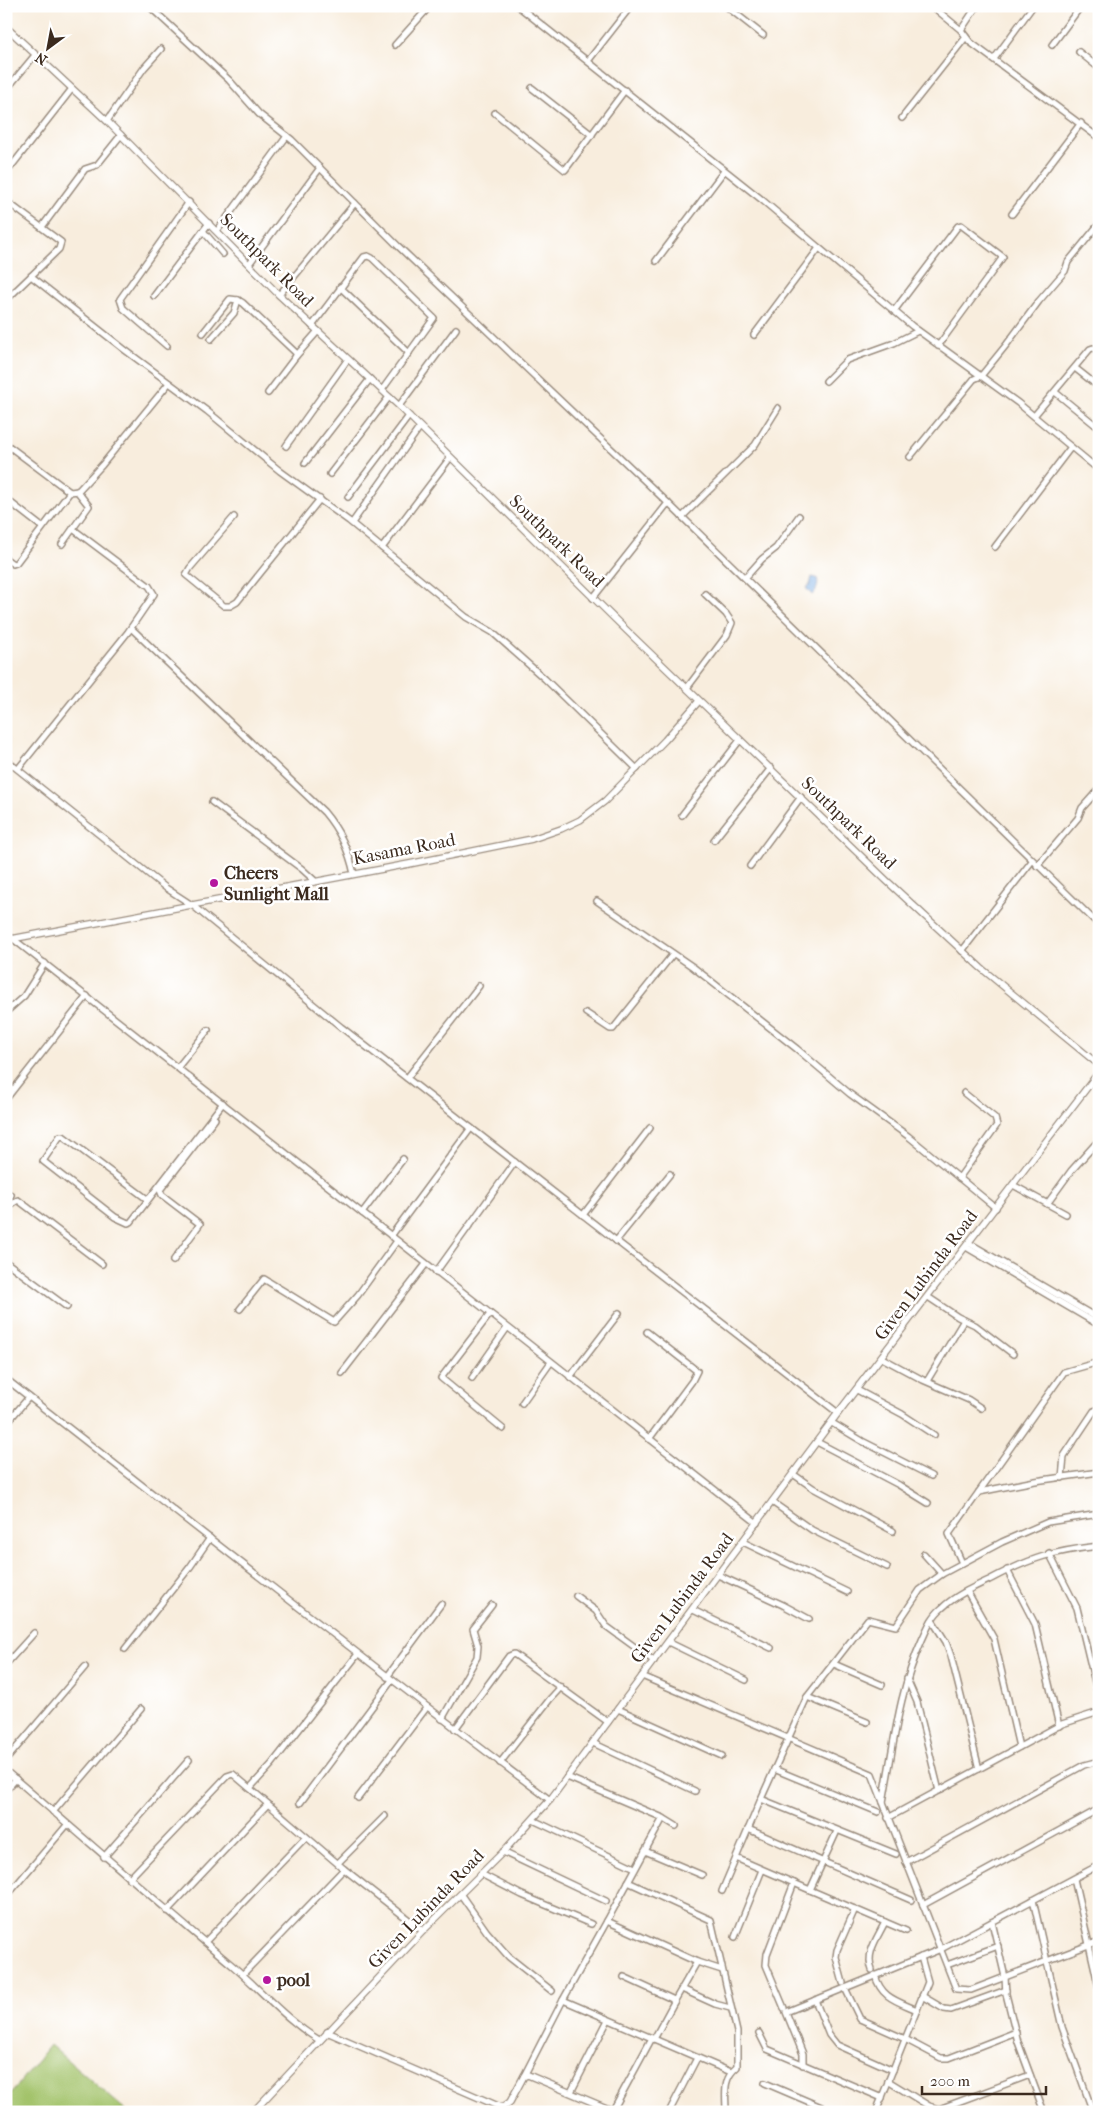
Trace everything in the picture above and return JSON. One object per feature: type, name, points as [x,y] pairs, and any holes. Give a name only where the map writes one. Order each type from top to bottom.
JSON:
[{"type":"street","points":[[150,6],[229,80],[260,114],[287,136],[668,503],[1099,925]]},
{"type":"street","points":[[395,45],[430,6]]},
{"type":"street","points":[[518,6],[625,90],[938,346],[1034,416],[1099,470]]},
{"type":"street","points":[[588,61],[631,6]]},
{"type":"street","points":[[726,6],[763,35]]},
{"type":"street","points":[[932,6],[961,30],[966,38],[1099,138]]},
{"type":"street","points":[[961,30],[977,6]]},
{"type":"street","points":[[994,59],[1033,6]]},
{"type":"street","points":[[1052,45],[1081,6]]},
{"type":"street","name":"Southpark Road","points":[[6,27],[71,90],[107,121],[279,295],[399,406],[699,701],[887,881],[962,950],[1099,1064]]},
{"type":"street","points":[[902,118],[966,38]]},
{"type":"street","points":[[107,121],[144,68],[161,49]]},
{"type":"street","points":[[1079,52],[1099,68]]},
{"type":"street","points":[[6,90],[35,55]]},
{"type":"street","points":[[532,88],[592,135]]},
{"type":"street","points":[[6,166],[10,168],[71,90]]},
{"type":"street","points":[[494,113],[565,170],[625,90]]},
{"type":"street","points":[[1012,214],[1081,123]]},
{"type":"street","points":[[42,227],[85,169],[97,165],[121,135]]},
{"type":"street","points":[[217,231],[287,136]]},
{"type":"street","points":[[249,264],[320,168]]},
{"type":"street","points":[[656,261],[724,172]]},
{"type":"street","points":[[6,202],[59,239],[62,245],[6,300]]},
{"type":"street","points":[[167,346],[123,308],[120,299],[189,202]]},
{"type":"street","points":[[279,295],[355,203]]},
{"type":"street","points":[[154,296],[209,223]]},
{"type":"street","points":[[910,457],[974,379],[981,376],[1065,271],[1068,262],[1099,224]]},
{"type":"street","points":[[894,310],[958,226],[961,225],[1003,257],[938,346]]},
{"type":"street","points":[[203,231],[223,254]]},
{"type":"street","points":[[754,335],[819,248]]},
{"type":"street","points":[[312,326],[364,257],[372,258],[434,318],[382,390]]},
{"type":"street","points":[[31,276],[248,443],[280,471],[352,523],[466,617],[492,632],[546,679],[637,769]]},
{"type":"street","points":[[340,288],[409,353]]},
{"type":"street","points":[[203,333],[230,299],[238,300],[243,302],[296,353],[296,356]]},
{"type":"street","points":[[211,339],[234,313],[238,300]]},
{"type":"street","points":[[399,406],[456,329]]},
{"type":"street","points":[[826,381],[847,360],[894,342],[918,330]]},
{"type":"street","points":[[268,393],[318,331]]},
{"type":"street","points":[[1034,416],[1090,349],[1099,350]]},
{"type":"street","points":[[286,446],[348,359]]},
{"type":"street","points":[[1075,368],[1099,388]]},
{"type":"street","points":[[305,463],[370,379]]},
{"type":"street","points":[[6,560],[12,564],[16,563],[42,527],[73,492],[102,465],[169,383]]},
{"type":"street","points":[[1055,392],[1099,428]]},
{"type":"street","points":[[330,474],[389,397]]},
{"type":"street","points":[[682,517],[755,445],[778,408]]},
{"type":"street","points":[[348,498],[409,416]]},
{"type":"street","points":[[352,523],[420,428]]},
{"type":"street","points":[[6,444],[73,492],[89,506],[62,544]]},
{"type":"street","points":[[995,547],[1071,447]]},
{"type":"street","points":[[382,548],[450,458]]},
{"type":"street","points":[[6,499],[42,527]]},
{"type":"street","points":[[234,517],[186,575],[224,606],[230,606],[237,602],[320,499]]},
{"type":"street","points":[[594,598],[668,503]]},
{"type":"street","points":[[745,578],[762,559],[776,548],[799,516]]},
{"type":"street","points":[[18,769],[132,628],[152,599],[153,592],[149,586],[73,529]]},
{"type":"street","points":[[687,688],[727,635],[732,623],[726,614],[705,594]]},
{"type":"street","points":[[132,628],[324,812],[336,827],[345,844],[354,874]]},
{"type":"street","name":"Kasama Road","points":[[9,939],[532,839],[561,829],[580,820],[605,800],[637,769],[699,701]]},
{"type":"street","points":[[682,815],[740,740]]},
{"type":"street","points":[[6,760],[166,888],[192,905],[407,1078],[838,1413]]},
{"type":"street","points":[[714,840],[771,768]]},
{"type":"street","points":[[1037,866],[1078,818],[1082,808],[1099,789]]},
{"type":"street","points":[[750,866],[801,797]]},
{"type":"street","points":[[212,802],[302,868],[314,880]]},
{"type":"street","points":[[962,950],[1032,861]]},
{"type":"street","points":[[597,902],[693,967],[797,1049],[850,1094],[908,1136],[996,1208]]},
{"type":"street","points":[[9,939],[45,963],[757,1523]]},
{"type":"street","points":[[586,1013],[610,1029],[613,1029],[673,954]]},
{"type":"street","points":[[6,1012],[24,996],[45,963]]},
{"type":"street","points":[[407,1078],[479,986]]},
{"type":"street","points":[[6,1100],[87,996]]},
{"type":"street","points":[[178,1067],[208,1030]]},
{"type":"street","name":"Given Lubinda Road","points":[[253,2112],[319,2040],[423,1931],[503,1852],[550,1800],[838,1413],[882,1358],[1099,1072]]},
{"type":"street","points":[[959,1178],[997,1125],[995,1118],[964,1093]]},
{"type":"street","points":[[147,1199],[64,1136],[60,1136],[43,1161],[122,1222],[130,1222],[224,1104]]},
{"type":"street","points":[[172,1261],[200,1224],[162,1195],[160,1190],[224,1104]]},
{"type":"street","points":[[391,1236],[472,1128]]},
{"type":"street","points":[[583,1215],[650,1128]]},
{"type":"street","points":[[1048,1204],[1071,1171],[1099,1140]]},
{"type":"street","points":[[362,1213],[403,1159]]},
{"type":"street","points":[[436,1272],[515,1162]]},
{"type":"street","points":[[616,1241],[670,1174]]},
{"type":"street","points":[[1013,1185],[1066,1214]]},
{"type":"street","points":[[6,1211],[12,1203],[18,1200],[102,1264]]},
{"type":"street","points":[[240,1309],[264,1279],[334,1322],[358,1295],[397,1241]]},
{"type":"street","points":[[967,1245],[1099,1319]]},
{"type":"street","points":[[967,1245],[1099,1325]]},
{"type":"street","points":[[6,1262],[67,1307]]},
{"type":"street","points":[[342,1373],[426,1264]]},
{"type":"street","points":[[928,1297],[975,1325],[1013,1354]]},
{"type":"street","points":[[570,1377],[619,1313]]},
{"type":"street","points":[[490,1314],[441,1378],[503,1429]]},
{"type":"street","points":[[927,1382],[964,1320]]},
{"type":"street","points":[[472,1378],[507,1328]]},
{"type":"street","points":[[647,1332],[697,1371],[692,1381],[649,1439]]},
{"type":"street","points":[[882,1358],[927,1382],[969,1400],[981,1408]]},
{"type":"street","points":[[522,1402],[551,1362]]},
{"type":"street","points":[[962,1563],[949,1534],[1064,1372],[1099,1362]]},
{"type":"street","points":[[6,1379],[358,1654],[550,1800]]},
{"type":"street","points":[[857,1390],[902,1414],[934,1435]]},
{"type":"street","points":[[6,1424],[29,1397]]},
{"type":"street","points":[[1062,1478],[1064,1456],[1094,1411],[1099,1409]]},
{"type":"street","points":[[832,1423],[931,1476]]},
{"type":"street","points":[[817,1442],[899,1485],[928,1503]]},
{"type":"street","points":[[978,1492],[1035,1481],[1099,1472]]},
{"type":"street","points":[[793,1474],[813,1488],[893,1531]]},
{"type":"street","points":[[772,1502],[812,1530],[887,1567]]},
{"type":"street","points":[[722,1891],[787,1738],[807,1697],[868,1619],[896,1626],[920,1590],[942,1574],[1048,1522],[1099,1514]]},
{"type":"street","points":[[125,1649],[190,1568],[210,1538]]},
{"type":"street","points":[[743,1542],[847,1592]]},
{"type":"street","points":[[882,1802],[893,1733],[910,1666],[932,1620],[941,1608],[1007,1570],[1049,1554],[1099,1546]]},
{"type":"street","points":[[924,1554],[942,1574]]},
{"type":"street","points":[[1049,1554],[1077,1608],[1099,1698]]},
{"type":"street","points":[[1007,1570],[1035,1624],[1059,1726]]},
{"type":"street","points":[[718,1575],[809,1619]]},
{"type":"street","points":[[968,1591],[994,1639],[1020,1747]]},
{"type":"street","points":[[576,1596],[596,1611],[606,1626],[654,1661]]},
{"type":"street","points":[[300,1803],[441,1604]]},
{"type":"street","points":[[442,1719],[477,1656],[478,1646],[472,1628],[492,1605]]},
{"type":"street","points":[[693,1610],[771,1648]]},
{"type":"street","points":[[932,1620],[946,1642],[979,1770]]},
{"type":"street","points":[[6,1664],[34,1633]]},
{"type":"street","points":[[668,1642],[746,1680]]},
{"type":"street","points":[[250,1788],[272,1764],[358,1654]]},
{"type":"street","points":[[455,1728],[511,1654],[516,1655],[546,1679],[562,1687],[608,1722]]},
{"type":"street","points":[[834,1664],[882,1685]]},
{"type":"street","points":[[6,1760],[85,1667]]},
{"type":"street","points":[[642,1676],[872,1774],[956,1989],[962,1991],[971,1990],[1099,1941]]},
{"type":"street","points":[[907,1678],[917,1702],[939,1791]]},
{"type":"street","points":[[500,1763],[550,1699],[562,1687]]},
{"type":"street","points":[[807,1697],[867,1722]]},
{"type":"street","points":[[358,1798],[427,1707]]},
{"type":"street","points":[[52,1812],[141,1709]]},
{"type":"street","points":[[618,1709],[722,1756]]},
{"type":"street","points":[[888,1818],[1059,1726],[1099,1712]]},
{"type":"street","points":[[593,1743],[695,1791]]},
{"type":"street","points":[[104,1857],[189,1760]]},
{"type":"street","points":[[906,1862],[1084,1765],[1099,1761]]},
{"type":"street","points":[[774,1769],[878,1812]]},
{"type":"street","points":[[6,1771],[129,1879],[243,1974],[280,2011],[319,2040]]},
{"type":"street","points":[[129,1879],[227,1776],[233,1774],[344,1869],[423,1931]]},
{"type":"street","points":[[567,1777],[663,1818],[676,1826]]},
{"type":"street","points":[[6,1790],[16,1779]]},
{"type":"street","points":[[761,1799],[896,1854]]},
{"type":"street","points":[[168,1911],[268,1804]]},
{"type":"street","points":[[923,1905],[1099,1809]]},
{"type":"street","points":[[338,1863],[384,1816]]},
{"type":"street","points":[[327,2032],[503,2107],[510,2102],[526,2074],[563,2000],[663,1818]]},
{"type":"street","points":[[533,1820],[636,1868]]},
{"type":"street","points":[[6,1897],[67,1824]]},
{"type":"street","points":[[748,1829],[912,1900]]},
{"type":"street","points":[[810,1890],[837,1831]]},
{"type":"street","points":[[205,1942],[306,1836]]},
{"type":"street","points":[[503,1852],[606,1901]]},
{"type":"street","points":[[644,1852],[702,1875]]},
{"type":"street","points":[[736,1858],[906,1931]]},
{"type":"street","points":[[803,2065],[803,2054],[786,2012],[874,1972],[941,1950],[1099,1865]]},
{"type":"street","points":[[243,1974],[344,1869]]},
{"type":"street","points":[[735,1937],[762,1870]]},
{"type":"street","points":[[481,1874],[591,1924]]},
{"type":"street","points":[[1074,1879],[1099,1988]]},
{"type":"street","points":[[628,1882],[711,1920],[736,2032],[737,2067],[728,2072]]},
{"type":"street","points":[[784,2008],[766,1965],[766,1954],[794,1883]]},
{"type":"street","points":[[460,1895],[487,1932],[509,1957],[552,1992]]},
{"type":"street","points":[[1033,1900],[1062,2027],[1093,2112]]},
{"type":"street","points":[[855,1909],[836,1954],[849,1999],[860,2019],[935,2055],[949,2058],[1016,2032]]},
{"type":"street","points":[[607,1921],[696,1962],[722,1970]]},
{"type":"street","points":[[885,1922],[868,1961],[878,1986],[884,1994],[917,2010]]},
{"type":"street","points":[[992,1922],[1016,2032],[1044,2112]]},
{"type":"street","points":[[946,1965],[998,1946]]},
{"type":"street","points":[[707,1965],[718,1957]]},
{"type":"street","points":[[876,2112],[928,1982],[921,1957]]},
{"type":"street","points":[[526,2074],[615,2111],[696,1962]]},
{"type":"street","points":[[624,1978],[672,1999],[674,2002]]},
{"type":"street","points":[[682,1989],[714,2004],[730,2008]]},
{"type":"street","points":[[922,1996],[944,2009],[951,2010],[1006,1990]]},
{"type":"street","points":[[563,2000],[728,2072]]},
{"type":"street","points":[[814,2000],[829,2035],[837,2045],[893,2070]]},
{"type":"street","points":[[571,2092],[608,2020]]},
{"type":"street","points":[[758,2033],[767,2049],[882,2098]]},
{"type":"street","points":[[669,2112],[697,2058]]},
{"type":"street","points":[[726,2112],[728,2072]]},
{"type":"street","points":[[888,2081],[929,2106],[938,2109],[1030,2075]]},
{"type":"street","points":[[765,2083],[833,2112]]},
{"type":"green space","points":[[50,2045],[128,2112],[6,2112],[6,2100]]},
{"type":"water","points":[[812,577],[817,578],[818,583],[812,595],[806,588],[810,585]]},
{"type":"place","name":"Cheers Sunlight Mall","points":[[214,883]]},
{"type":"place","name":"pool","points":[[267,1980]]}]
